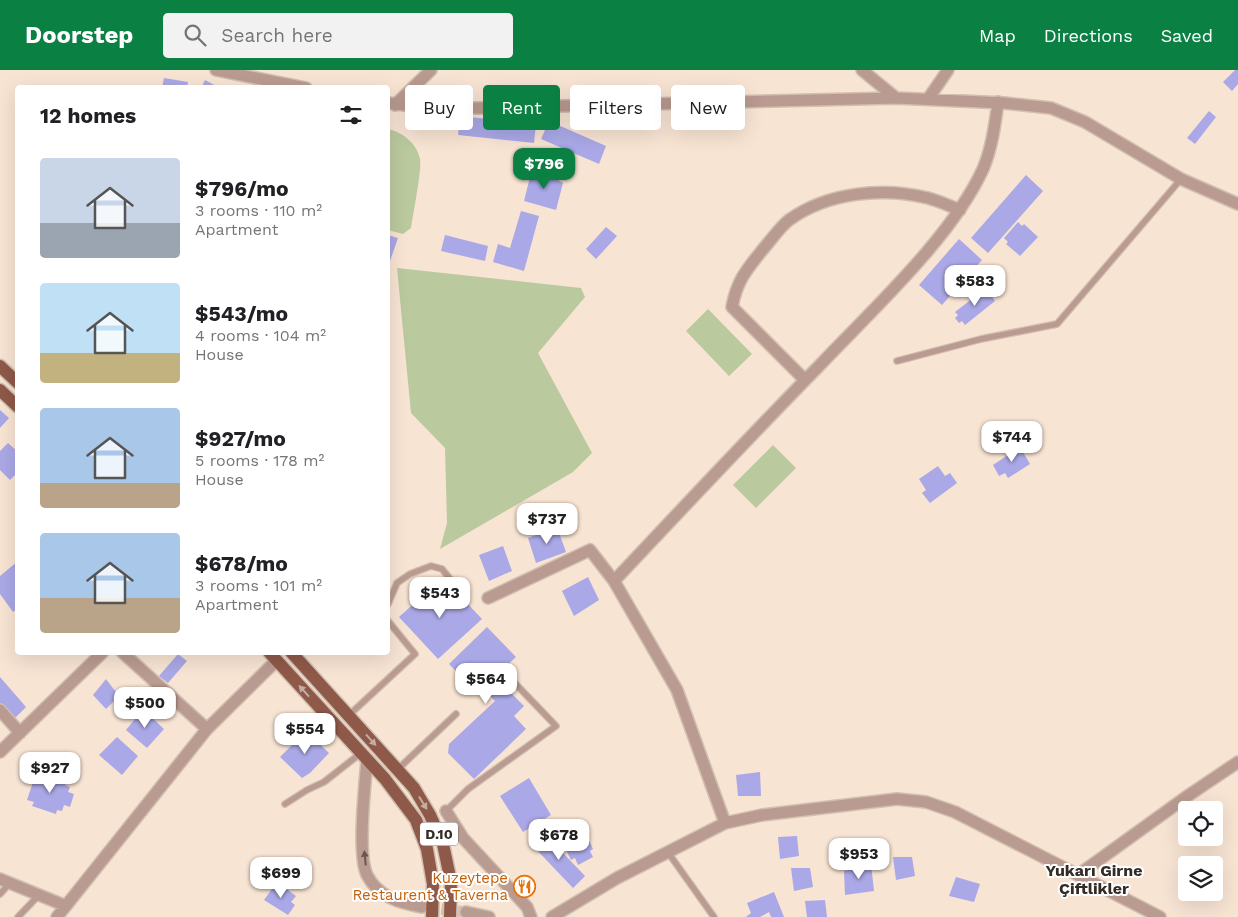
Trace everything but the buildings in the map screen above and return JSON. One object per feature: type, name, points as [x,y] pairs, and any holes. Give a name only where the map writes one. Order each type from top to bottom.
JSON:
[{"type":"main road","points":[[0,366],[15,380]]},
{"type":"main road","points":[[0,390],[15,404]]},
{"type":"main road","name":"D.10","points":[[294,655],[414,788],[430,815],[443,844],[451,882],[450,917]]},
{"type":"main road","name":"D.10","points":[[273,656],[400,796],[416,820],[427,849],[433,884],[432,917]]},
{"type":"street","points":[[216,70],[291,85]]},
{"type":"street","points":[[391,104],[431,70]]},
{"type":"street","points":[[862,70],[896,98]]},
{"type":"street","points":[[928,99],[948,70]]},
{"type":"street","points":[[391,104],[438,109],[896,98],[998,102],[1051,108],[1085,122],[1181,179],[1238,204]]},
{"type":"street","points":[[614,581],[922,257],[960,210],[984,168],[992,138],[998,102]]},
{"type":"street","points":[[805,380],[732,307],[736,287],[747,268],[788,220],[813,206],[847,195],[882,194],[928,198],[960,210]]},
{"type":"street","points":[[488,598],[590,550],[614,581],[677,690],[725,823]]},
{"type":"street","points":[[0,752],[100,655]]},
{"type":"street","points":[[125,655],[207,729]]},
{"type":"street","points":[[57,917],[207,729],[273,656]]},
{"type":"street","points":[[0,710],[20,733]]},
{"type":"street","points":[[364,756],[363,827],[367,875],[380,891],[398,903],[422,907]]},
{"type":"street","points":[[1078,875],[1238,762]]},
{"type":"street","points":[[552,917],[667,851],[725,823],[762,815],[897,799],[926,802],[955,812],[1160,917]]},
{"type":"street","points":[[446,811],[463,838],[527,907],[532,917]]},
{"type":"street","points":[[5,881],[66,906]]},
{"type":"street","points":[[466,912],[489,917]]},
{"type":"lane","points":[[897,361],[981,339],[1057,324],[1181,179]]},
{"type":"lane","points":[[390,599],[397,583],[410,574],[431,566],[442,569],[464,596]]},
{"type":"lane","points":[[348,716],[415,654],[390,623]]},
{"type":"lane","points":[[446,811],[468,789],[556,726],[506,674]]},
{"type":"lane","points":[[397,770],[456,714]]},
{"type":"lane","points":[[285,804],[364,756]]},
{"type":"lane","points":[[667,851],[714,917]]},
{"type":"lane","points":[[0,894],[5,881]]},
{"type":"lane","points":[[18,917],[39,895]]},
{"type":"green space","points":[[390,130],[408,139],[416,148],[420,159],[419,182],[411,228],[403,234],[390,231]]},
{"type":"green space","points":[[397,268],[581,288],[585,297],[538,353],[592,453],[573,472],[440,549],[447,523],[445,448],[411,413]]},
{"type":"green space","points":[[708,309],[752,354],[729,376],[686,331]]},
{"type":"green space","points":[[773,445],[796,468],[756,508],[733,485]]},
{"type":"tunnel","points":[[425,907],[466,912]]},
{"type":"place","name":"Kuzeytepe Restaurent & Taverna","points":[[524,887]]},
{"type":"district","name":"Yukarı Girne Çiftlikler","points":[[1094,879]]}]
